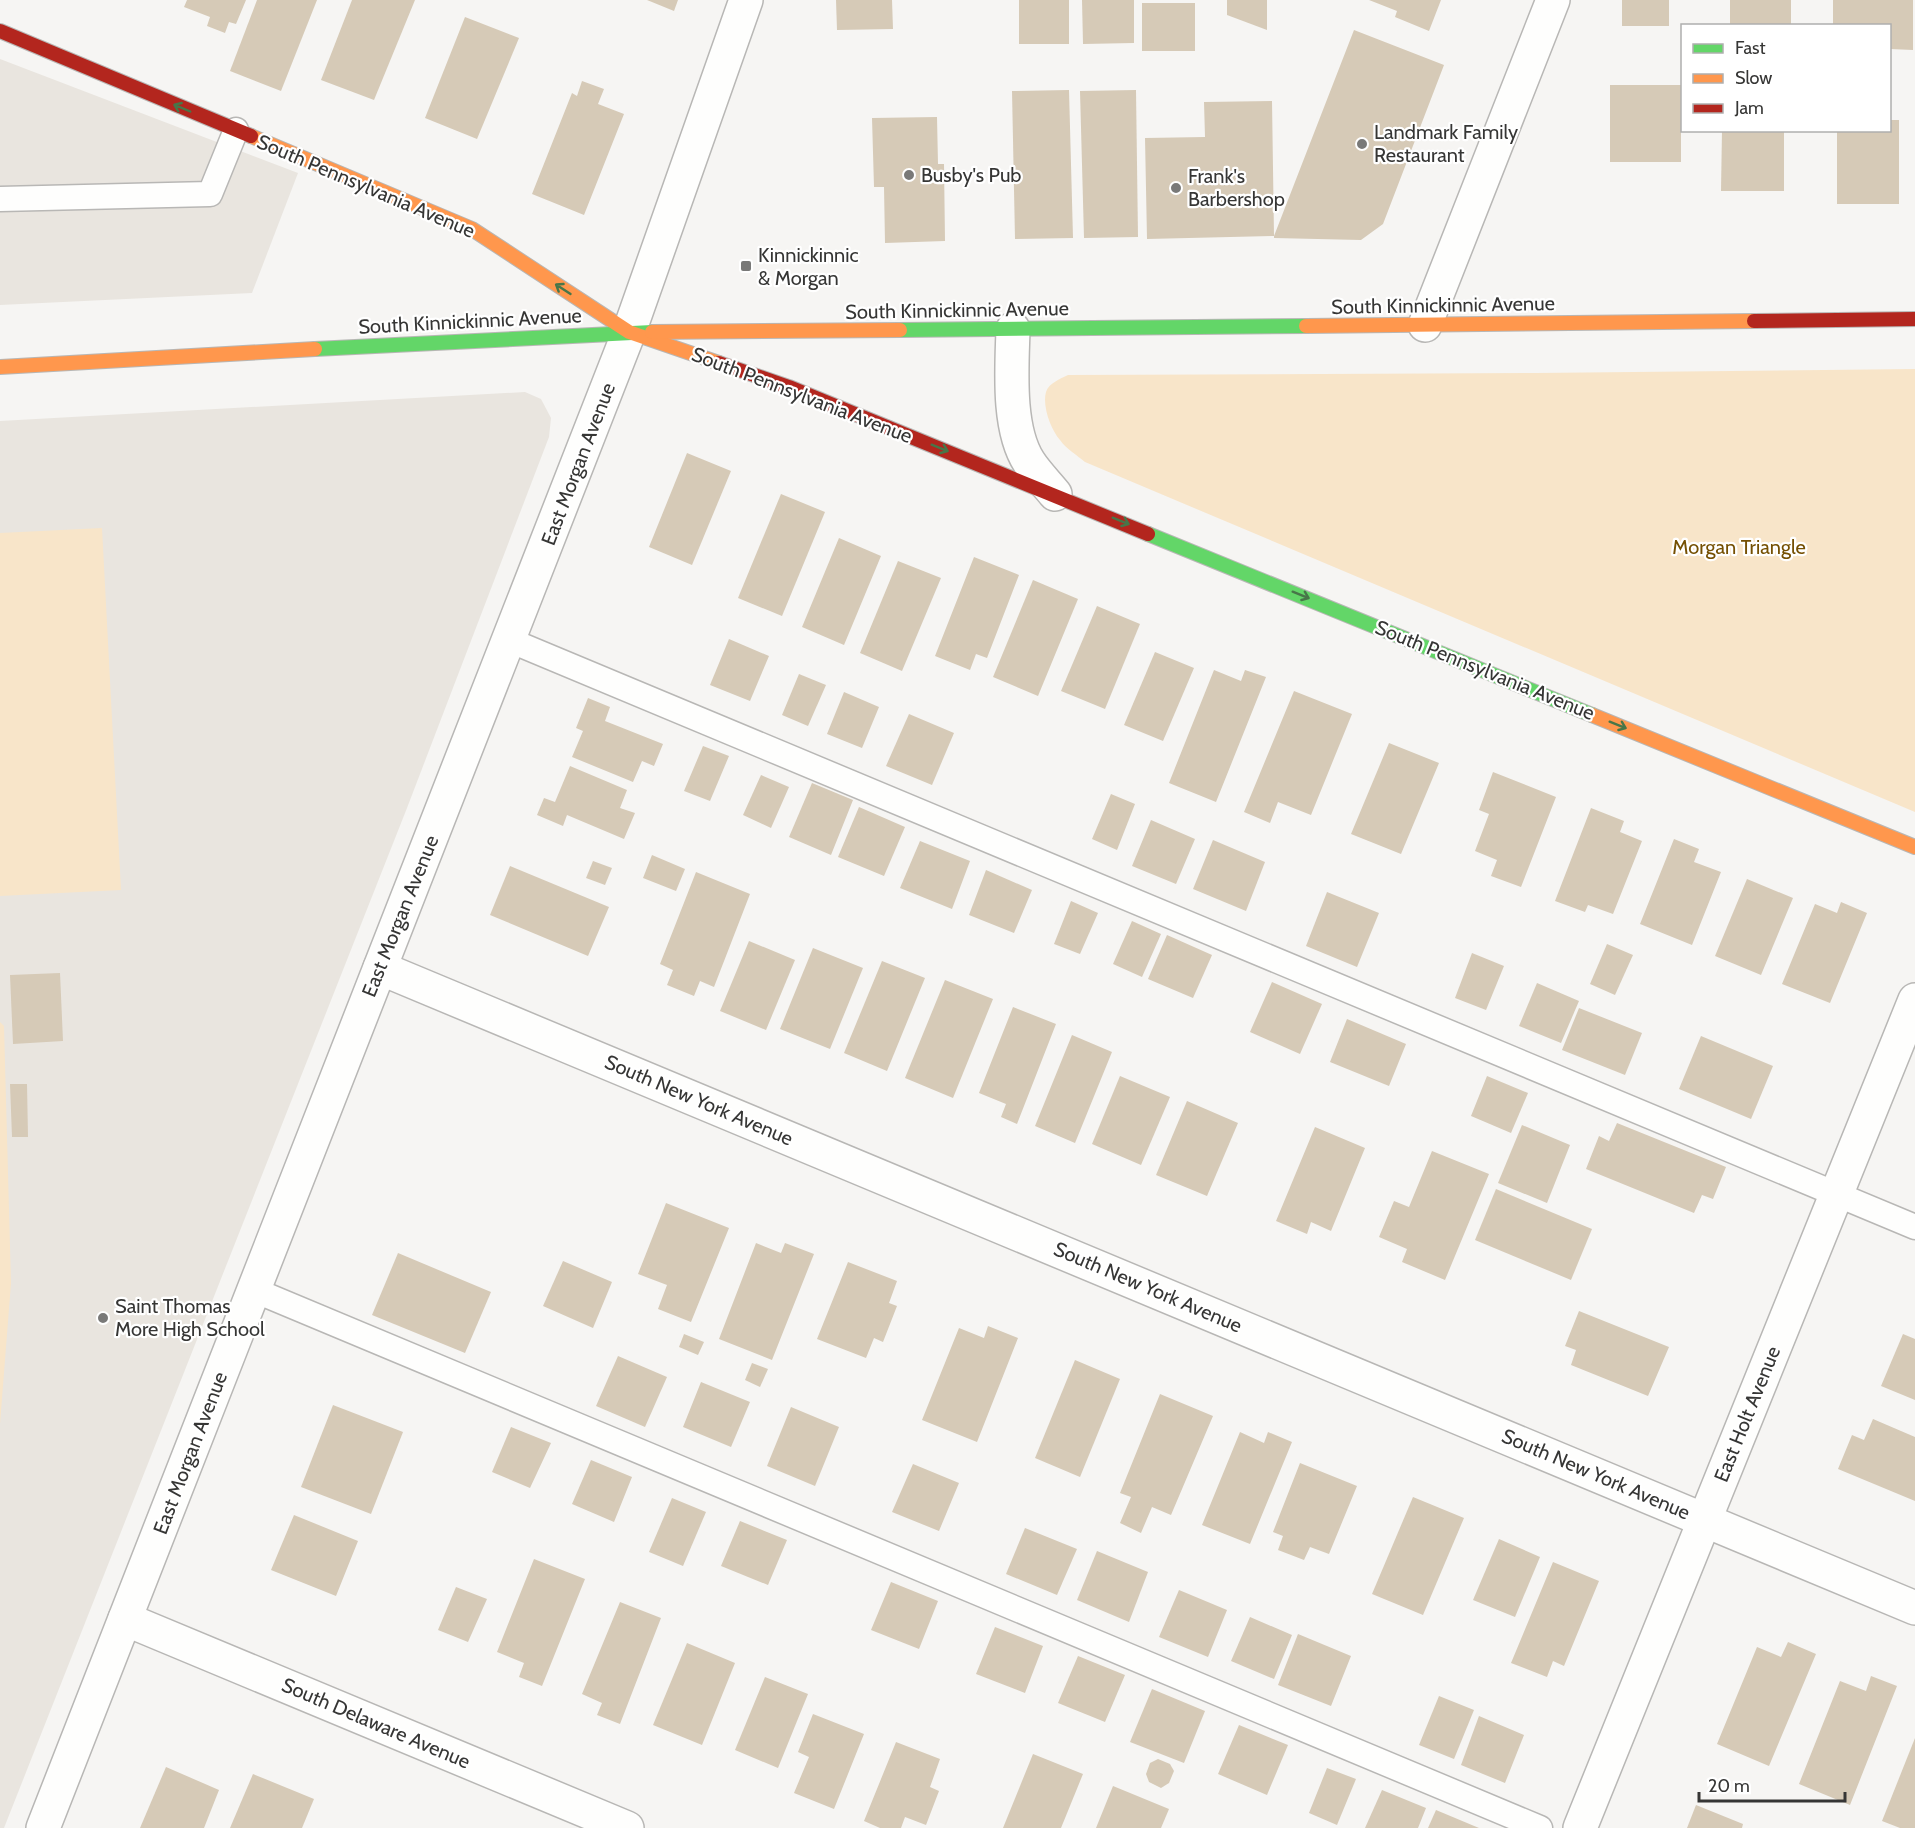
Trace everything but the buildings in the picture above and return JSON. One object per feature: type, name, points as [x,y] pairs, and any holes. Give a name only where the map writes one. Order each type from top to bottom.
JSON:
[{"type":"street","name":"East Morgan Avenue","points":[[43,1828],[629,332],[746,0]]},
{"type":"street","points":[[1425,326],[1553,0]]},
{"type":"street","name":"South Pennsylvania Avenue","points":[[0,32],[472,229],[629,332],[789,387],[1915,847]]},
{"type":"street","name":"South Kinnickinnic Avenue","points":[[0,367],[629,332],[1425,326],[1915,319]]},
{"type":"street","name":"South Pennsylvania Avenue","points":[[1013,329],[1013,401],[1018,435],[1028,461],[1055,494]]},
{"type":"street","name":"South New York Avenue","points":[[380,968],[1915,1608]]},
{"type":"street","name":"East Holt Avenue","points":[[1580,1828],[1915,1000]]},
{"type":"street","name":"South Delaware Avenue","points":[[125,1619],[627,1828]]},
{"type":"lane","points":[[0,199],[210,194],[236,130]]},
{"type":"lane","points":[[509,640],[1915,1227]]},
{"type":"lane","points":[[254,1290],[1540,1828]]},
{"type":"shaded area","points":[[0,59],[298,173],[252,293],[0,305]]},
{"type":"shaded area","name":"Saint Thomas More High School","points":[[525,392],[541,399],[551,418],[549,437],[407,808],[4,1828],[0,1828],[0,421]]},
{"type":"green space","name":"Morgan Triangle","points":[[1915,369],[1915,812],[1085,462],[1065,446],[1057,436],[1048,418],[1045,404],[1046,392],[1050,386],[1068,375]]},
{"type":"green space","points":[[102,528],[121,890],[0,896],[0,533]]},
{"type":"green space","points":[[0,1022],[4,1026],[11,1283],[0,1424]]},
{"type":"traffic: fast","points":[[900,330],[1306,326]]},
{"type":"traffic: fast","points":[[315,349],[652,332]]},
{"type":"traffic: fast","points":[[1148,534],[1592,715]]},
{"type":"traffic: slow","points":[[251,136],[472,229],[629,332],[719,363]]},
{"type":"traffic: slow","points":[[1306,326],[1754,321]]},
{"type":"traffic: slow","points":[[652,332],[900,330]]},
{"type":"traffic: slow","points":[[0,367],[315,349]]},
{"type":"traffic: slow","points":[[1592,715],[1915,847]]},
{"type":"traffic: jam","points":[[0,31],[251,136]]},
{"type":"traffic: jam","points":[[1754,321],[1915,319]]},
{"type":"traffic: jam","points":[[719,363],[789,387],[1148,534]]},
{"type":"place","name":"Landmark Family Restaurant","points":[[1362,144]]},
{"type":"place","name":"Busby's Pub","points":[[909,175]]},
{"type":"place","name":"Frank's Barbershop","points":[[1176,188]]},
{"type":"place","name":"Kinnickinnic & Morgan","points":[[746,266]]},
{"type":"place","name":"Saint Thomas More High School","points":[[103,1318]]}]
